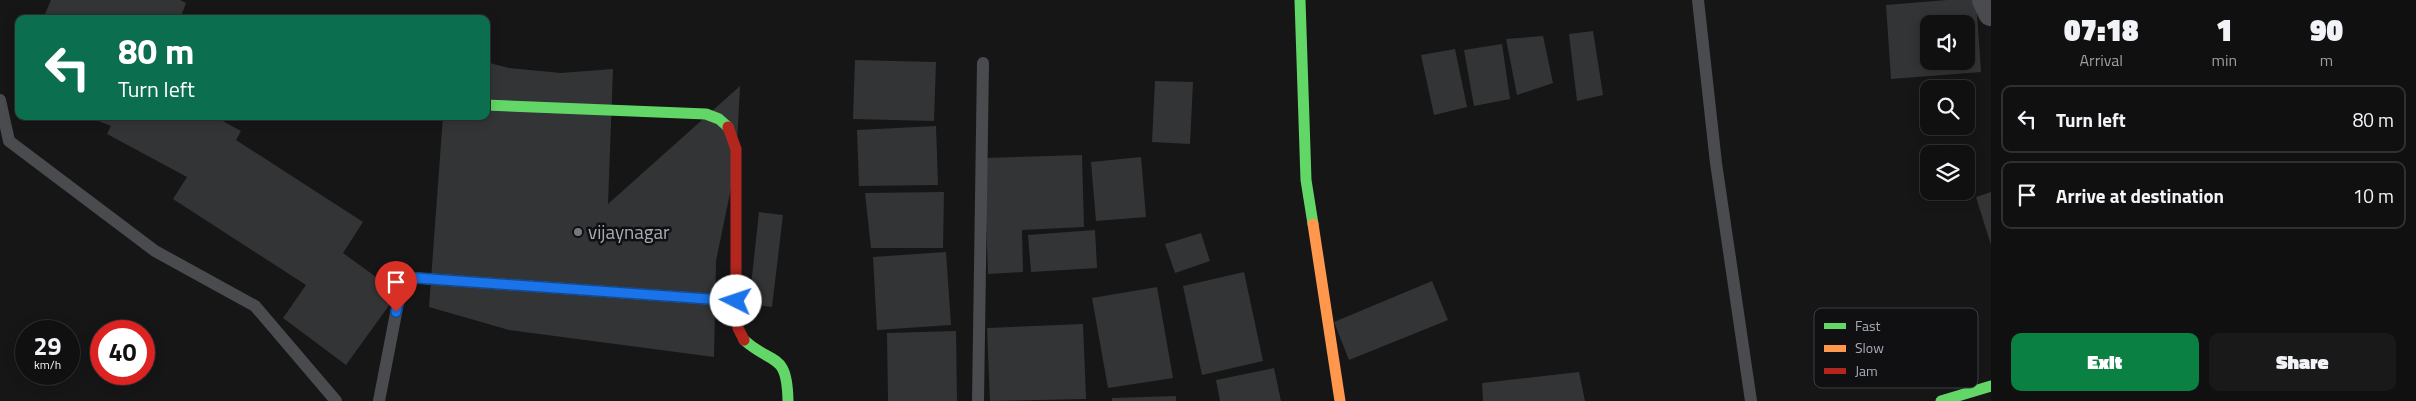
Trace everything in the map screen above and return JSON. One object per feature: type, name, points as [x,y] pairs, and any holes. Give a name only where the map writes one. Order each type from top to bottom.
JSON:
[{"type":"street","points":[[1300,0],[1306,180],[1340,401]]},
{"type":"street","points":[[1985,0],[1991,13]]},
{"type":"street","points":[[490,105],[706,114],[722,120],[733,132],[736,149],[736,301],[739,330],[749,344],[776,359],[785,371],[789,387],[788,401]]},
{"type":"street","points":[[403,277],[736,301]]},
{"type":"street","points":[[1941,401],[1991,386]]},
{"type":"lane","points":[[1698,0],[1716,163],[1751,401]]},
{"type":"lane","points":[[978,401],[983,63]]},
{"type":"lane","points":[[0,100],[8,141],[155,251],[255,306],[336,401]]},
{"type":"lane","points":[[379,401],[403,277]]},
{"type":"building","points":[[51,0],[180,0],[186,3],[182,15],[45,15]]},
{"type":"building","points":[[1947,0],[1976,0],[1981,72],[1891,79],[1886,5]]},
{"type":"building","points":[[1593,31],[1603,95],[1577,101],[1569,34]]},
{"type":"building","points":[[1543,36],[1553,83],[1517,95],[1506,39]]},
{"type":"building","points":[[1502,44],[1510,99],[1474,106],[1464,50]]},
{"type":"building","points":[[1455,49],[1467,107],[1434,115],[1421,55]]},
{"type":"building","points":[[855,60],[936,62],[934,121],[853,119]]},
{"type":"building","name":"vijaynagar","points":[[490,63],[509,68],[561,73],[613,69],[608,204],[740,86],[736,164],[716,261],[714,357],[509,330],[429,307],[443,120],[490,120]]},
{"type":"building","points":[[1155,81],[1193,82],[1190,144],[1152,142]]},
{"type":"building","points":[[96,120],[221,120],[241,131],[236,140],[363,222],[343,253],[398,293],[346,365],[283,318],[306,285],[173,199],[187,177],[107,134],[111,126]]},
{"type":"building","points":[[936,126],[938,185],[859,186],[857,130]]},
{"type":"building","points":[[1082,155],[1084,227],[1022,230],[1023,272],[988,274],[984,158]]},
{"type":"building","points":[[1141,157],[1146,217],[1096,221],[1091,162]]},
{"type":"building","points":[[944,192],[943,248],[871,248],[865,193]]},
{"type":"building","points":[[1991,192],[1991,245],[1976,197]]},
{"type":"building","points":[[759,212],[783,215],[772,307],[749,304]]},
{"type":"building","points":[[1095,230],[1097,268],[1031,272],[1028,235]]},
{"type":"building","points":[[1201,233],[1210,261],[1175,273],[1165,244]]},
{"type":"building","points":[[946,252],[951,325],[877,330],[873,257]]},
{"type":"building","points":[[1244,272],[1263,361],[1202,375],[1183,286]]},
{"type":"building","points":[[1432,281],[1448,320],[1349,360],[1334,322]]},
{"type":"building","points":[[1157,287],[1173,378],[1108,388],[1092,298]]},
{"type":"building","points":[[1083,324],[1086,399],[990,401],[987,328]]},
{"type":"building","points":[[956,331],[957,401],[888,401],[887,333]]},
{"type":"building","points":[[1274,368],[1281,401],[1220,401],[1216,380]]},
{"type":"building","points":[[1579,372],[1585,401],[1483,401],[1482,383]]},
{"type":"building","points":[[1176,396],[1176,401],[1112,401],[1112,398]]},
{"type":"traffic: fast","points":[[1300,0],[1306,180],[1313,224]]},
{"type":"traffic: fast","points":[[490,105],[706,114],[719,119],[728,127]]},
{"type":"traffic: fast","points":[[403,277],[736,301]]},
{"type":"traffic: fast","points":[[744,340],[781,367],[785,374],[788,401]]},
{"type":"traffic: fast","points":[[1941,401],[1991,386]]},
{"type":"traffic: slow","points":[[1313,224],[1340,401]]},
{"type":"traffic: jam","points":[[728,127],[736,149],[736,313],[738,328],[744,340]]},
{"type":"place","name":"vijaynagar","points":[[578,232]]},
{"type":"route","points":[[396,312],[403,277],[736,301]]}]
